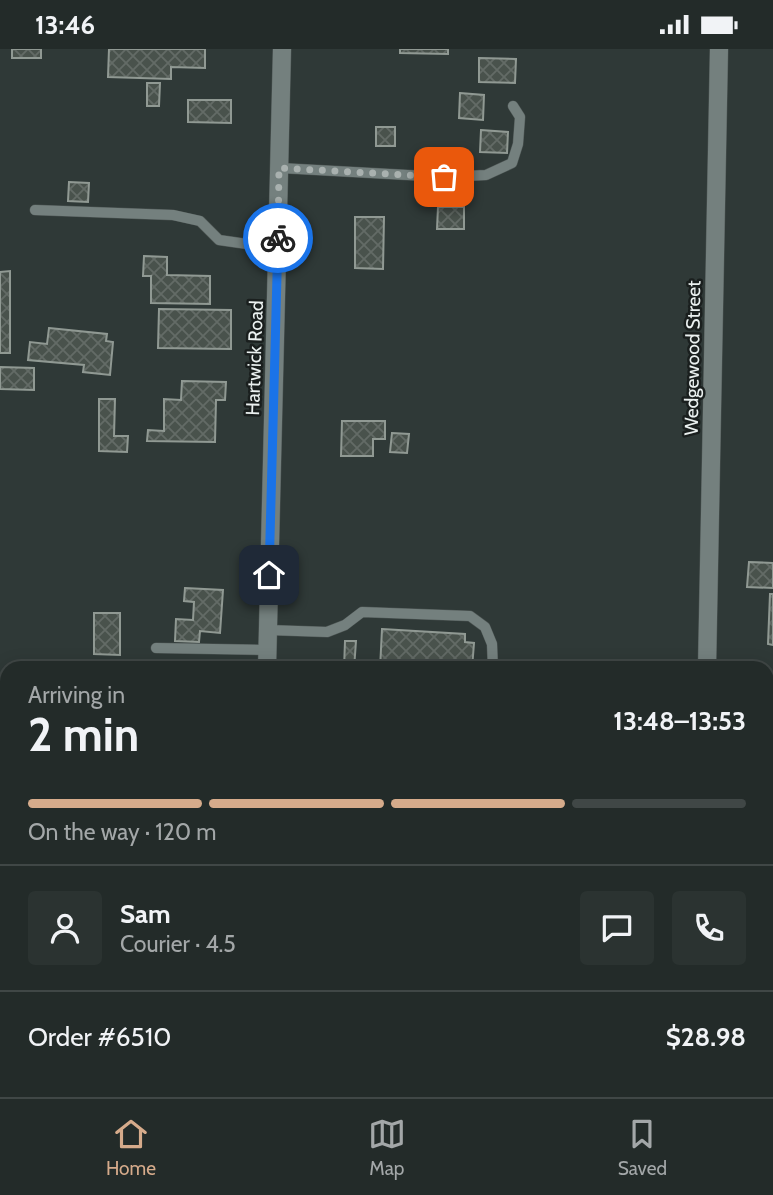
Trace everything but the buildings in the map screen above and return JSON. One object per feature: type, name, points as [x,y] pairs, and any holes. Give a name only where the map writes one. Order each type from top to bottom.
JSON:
[{"type":"street","name":"Hartwick Road","points":[[267,661],[282,49]]},
{"type":"street","name":"Wedgewood Street","points":[[707,661],[719,49]]},
{"type":"lane","points":[[279,168],[444,177],[486,175],[512,163],[518,144],[520,117],[513,106]]},
{"type":"lane","points":[[35,210],[173,215],[200,221],[219,240],[278,245]]},
{"type":"lane","points":[[268,630],[327,632],[345,625],[362,613],[470,616],[485,627],[492,644],[493,661]]},
{"type":"lane","points":[[156,648],[267,650]]},
{"type":"way so far","points":[[278,238],[279,168],[444,177]]},
{"type":"route","points":[[269,575],[278,238]]}]
